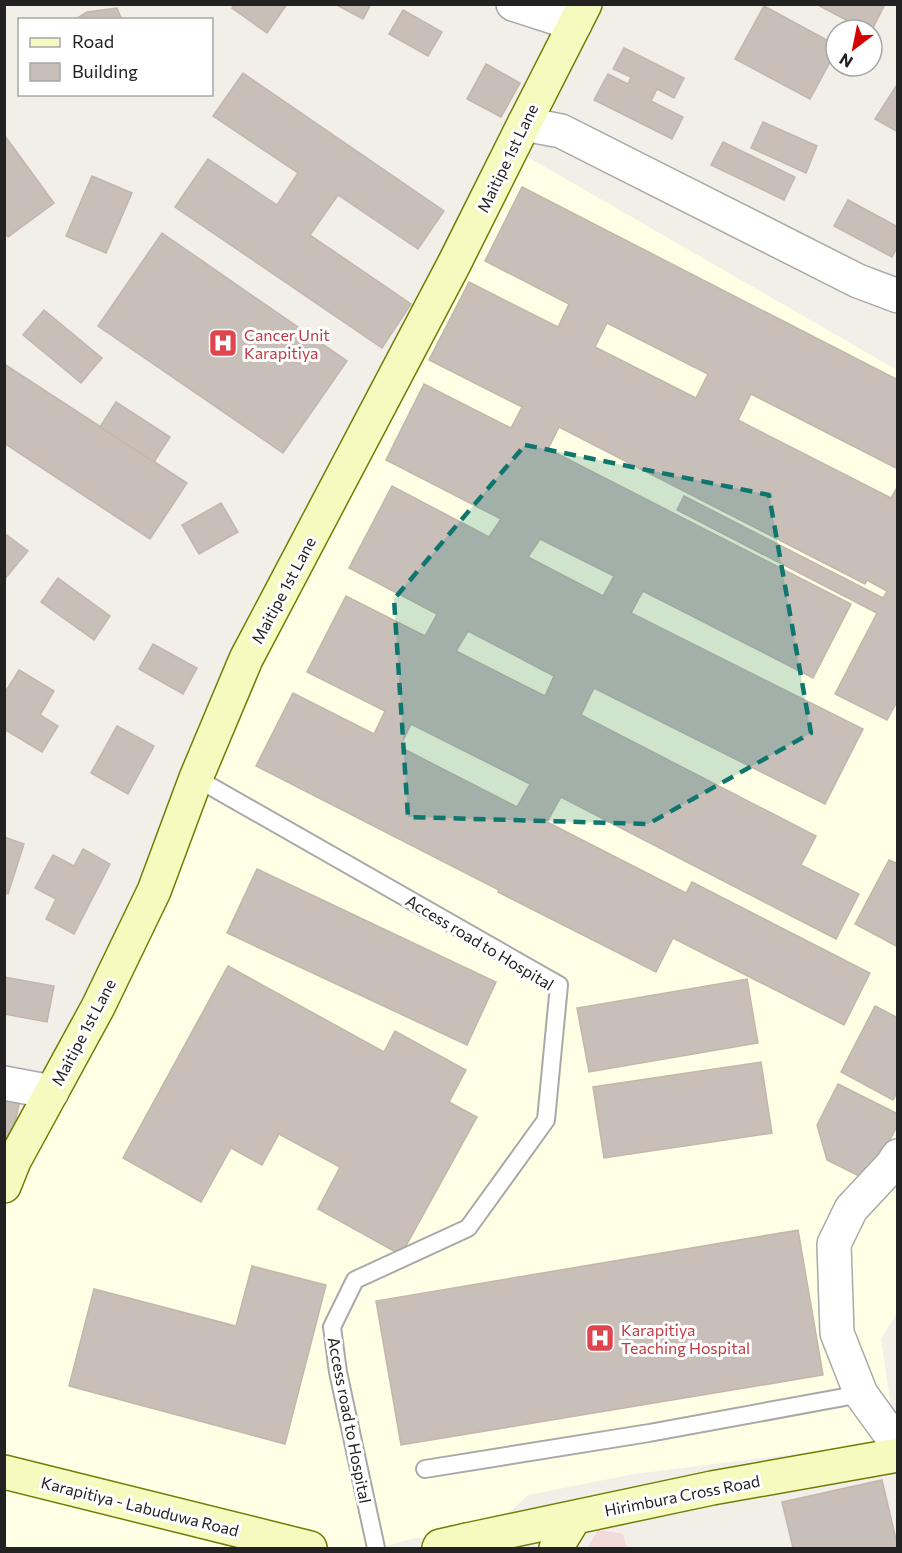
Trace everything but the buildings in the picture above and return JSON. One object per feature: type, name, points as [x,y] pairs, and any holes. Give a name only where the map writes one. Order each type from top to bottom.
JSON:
[{"type":"street","points":[[513,4],[580,14]]},
{"type":"street","name":"Maitipe 1st Lane","points":[[4,1186],[14,1161],[98,1007],[154,891],[196,778],[246,659],[454,264],[580,14]]},
{"type":"street","points":[[524,124],[561,130],[858,281],[897,296]]},
{"type":"street","points":[[4,1083],[52,1092]]},
{"type":"street","points":[[897,1156],[892,1166],[851,1209],[834,1244],[837,1333],[861,1394],[897,1445]]},
{"type":"street","name":"Hirimbura Cross Road","points":[[450,1546],[571,1529],[712,1488],[897,1455]]},
{"type":"street","name":"Karapitiya - Labuduwa Road","points":[[4,1472],[257,1542],[309,1548]]},
{"type":"street","points":[[532,1548],[571,1529]]},
{"type":"lane","name":"Access road to Hospital","points":[[196,778],[559,985],[546,1119],[468,1228],[355,1280],[332,1327],[338,1372],[376,1548]]},
{"type":"lane","points":[[425,1469],[649,1433],[861,1394]]},
{"type":"highlighted area","points":[[525,445],[769,495],[811,733],[648,824],[408,817],[394,599]]},
{"type":"shaded area","points":[[512,148],[897,370],[898,1311],[881,1339],[896,1441],[634,1474],[528,1495],[485,1535],[415,1538],[378,1548],[5,1548],[4,1186],[173,836]]},
{"type":"shaded area","points":[[598,1530],[623,1534],[627,1548],[587,1548]]},
{"type":"place","name":"Cancer Unit Karapitiya","points":[[223,343]]},
{"type":"place","name":"Karapitiya Teaching Hospital","points":[[600,1338]]}]
